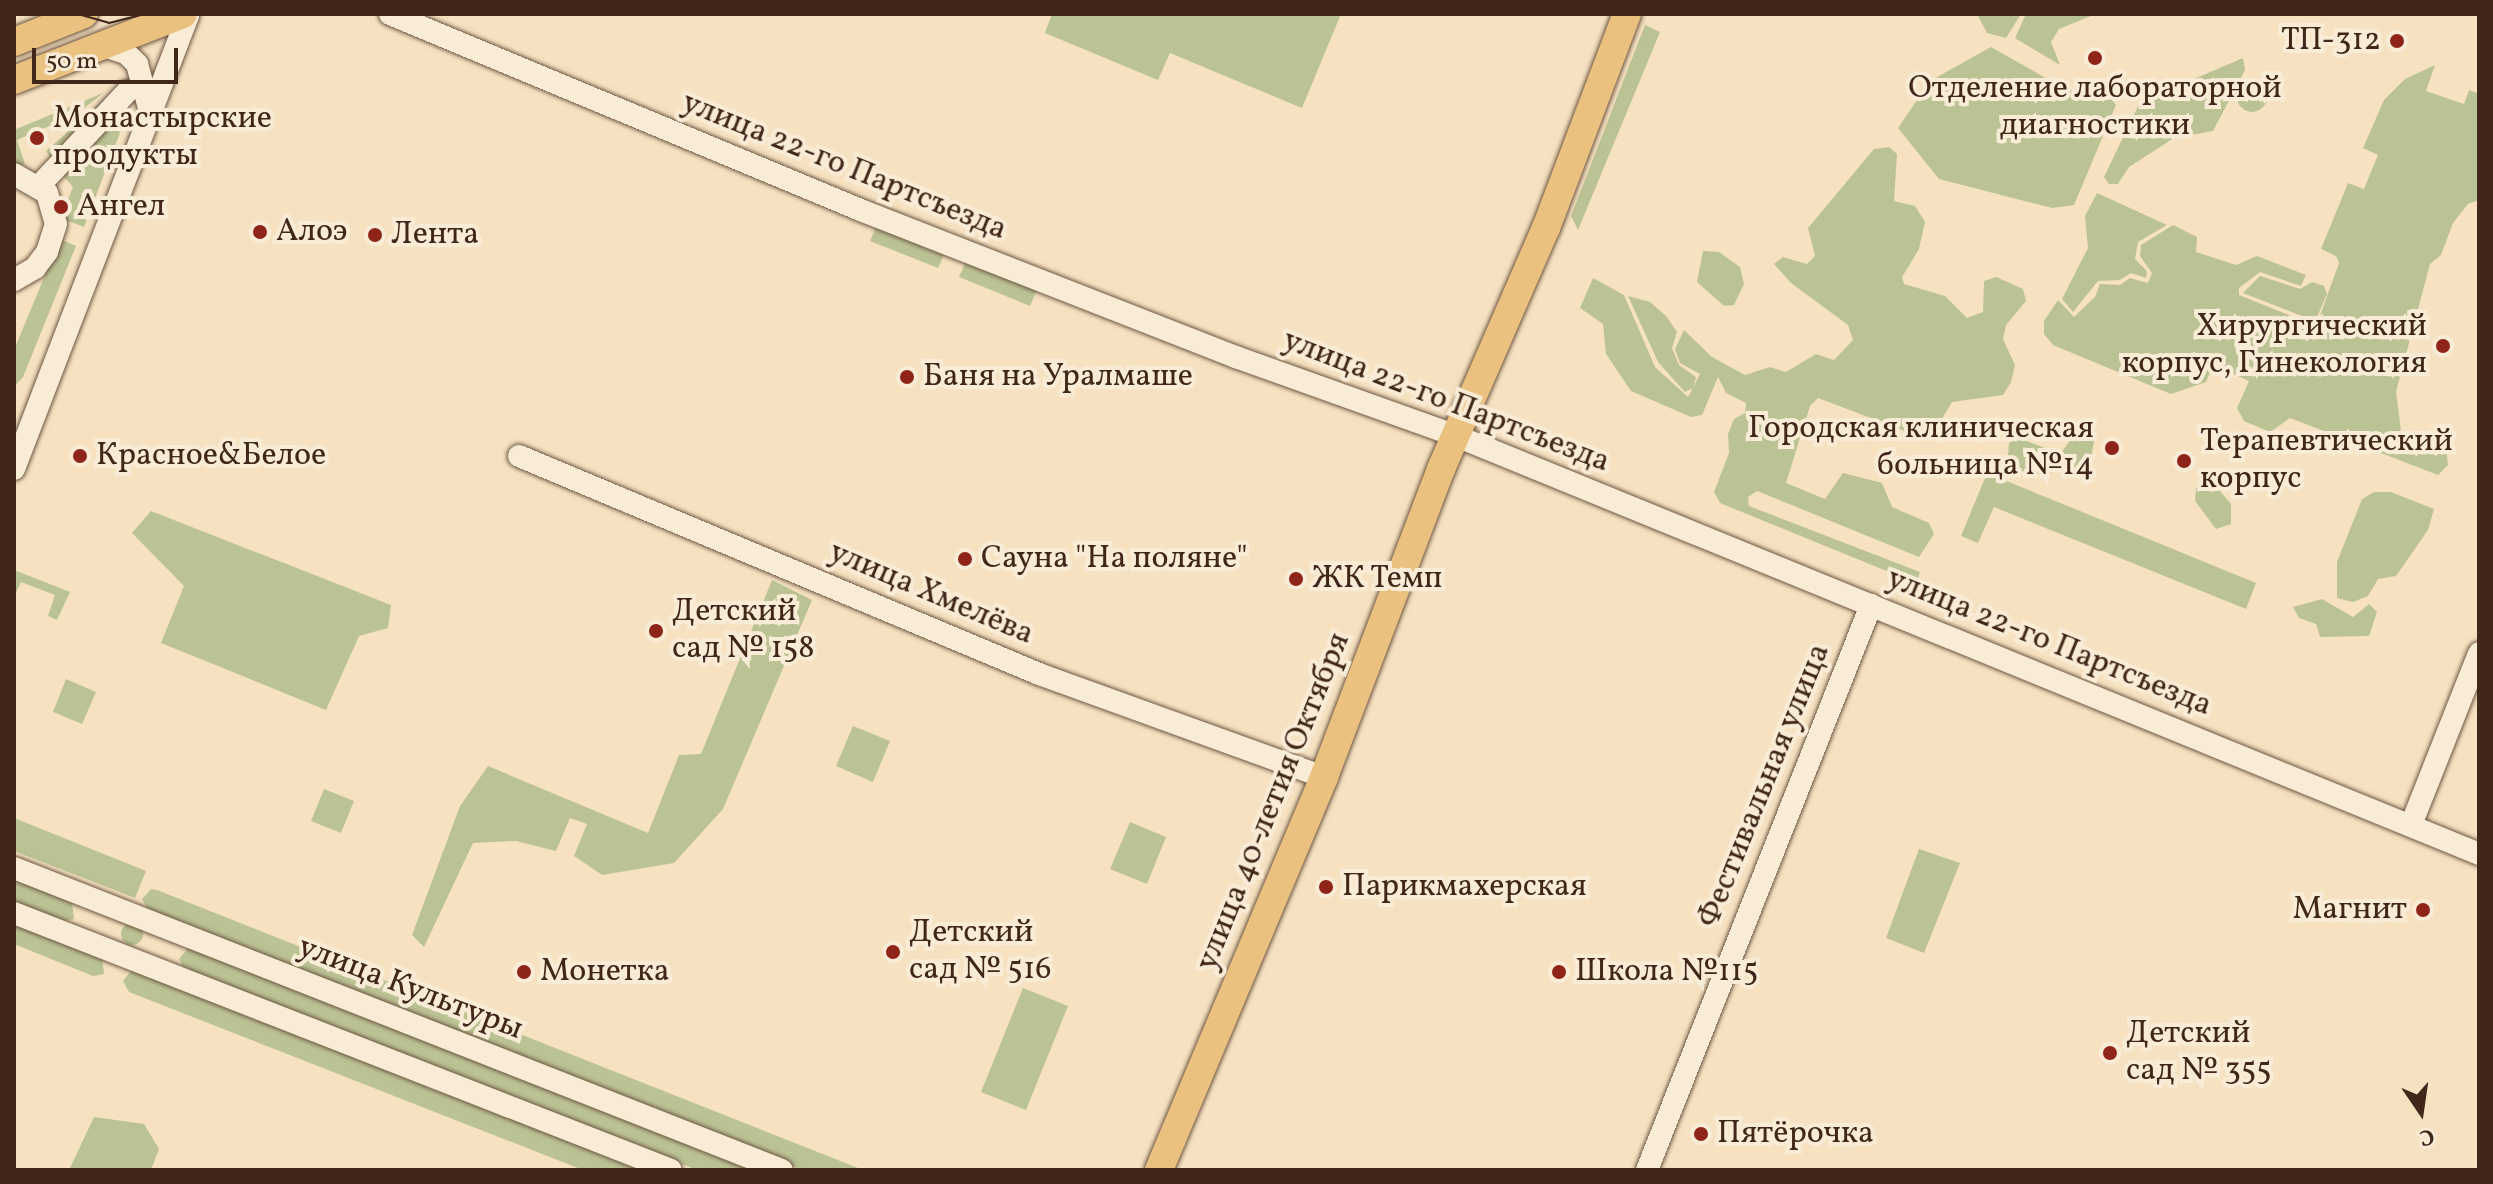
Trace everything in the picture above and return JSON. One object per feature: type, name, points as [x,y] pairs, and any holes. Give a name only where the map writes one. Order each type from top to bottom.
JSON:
[{"type":"main road","points":[[14,42],[84,14]]},
{"type":"main road","points":[[14,80],[186,14]]},
{"type":"main road","name":"улица 40-летия Октября","points":[[1159,1170],[1324,777],[1454,435],[1546,228],[1627,14]]},
{"type":"street","points":[[14,469],[186,14]]},
{"type":"street","name":"улица 22-го Партсъезда","points":[[390,14],[863,211],[1236,357],[1454,435],[2479,854]]},
{"type":"street","points":[[101,45],[126,53],[137,64],[149,108]]},
{"type":"street","points":[[39,186],[128,91]]},
{"type":"street","points":[[14,174],[39,186],[52,203],[55,232],[35,268],[14,280]]},
{"type":"street","name":"улица Хмелёва","points":[[519,456],[1039,674],[1324,777]]},
{"type":"street","name":"Фестивальная улица","points":[[1647,1170],[1871,605]]},
{"type":"street","points":[[2411,825],[2479,653]]},
{"type":"street","name":"улица Культуры","points":[[14,868],[782,1170]]},
{"type":"street","points":[[14,913],[671,1170]]},
{"type":"green space","points":[[1052,14],[1341,14],[1302,108],[1170,53],[1158,80],[1045,33]]},
{"type":"green space","points":[[1977,14],[2021,14],[2006,38],[1987,33]]},
{"type":"green space","points":[[2026,14],[2096,14],[2059,29],[2051,42],[2060,65],[2015,38]]},
{"type":"green space","points":[[1645,25],[1660,32],[1578,230],[1571,216]]},
{"type":"green space","points":[[1991,47],[2067,90],[2107,94],[2116,105],[2074,205],[2052,208],[1939,179],[1898,128],[1930,81]]},
{"type":"green space","points":[[2243,58],[2245,70],[2213,131],[2174,138],[2129,167],[2118,184],[2109,184],[2104,177],[2140,102]]},
{"type":"green space","points":[[2435,65],[2426,91],[2464,104],[2469,90],[2479,94],[2479,200],[2468,204],[2453,223],[2441,255],[2430,264],[2396,392],[2402,439],[2411,447],[2428,440],[2446,448],[2448,465],[2438,475],[2290,418],[2270,432],[2244,421],[2237,408],[2249,381],[2213,365],[2206,382],[2171,394],[2053,345],[2044,334],[2044,321],[2058,300],[2074,317],[2095,297],[2100,284],[2120,285],[2130,278],[2148,283],[2152,273],[2140,256],[2141,245],[2173,225],[2197,237],[2196,252],[2236,265],[2257,256],[2306,275],[2301,286],[2260,272],[2239,288],[2239,295],[2311,324],[2318,321],[2339,263],[2336,256],[2321,249],[2348,183],[2364,189],[2378,155],[2363,148],[2384,100],[2405,79]]},
{"type":"green space","points":[[2252,82],[2263,86],[2267,97],[2263,108],[2252,112],[2241,108],[2237,97],[2241,86]]},
{"type":"green space","points":[[103,93],[77,114],[17,140],[25,164],[14,168],[14,130]]},
{"type":"green space","points":[[107,97],[111,102],[54,163],[46,151]]},
{"type":"green space","points":[[118,109],[126,117],[84,227],[60,218],[73,187],[59,171]]},
{"type":"green space","points":[[1889,147],[1897,154],[1894,201],[1915,206],[1925,222],[1919,249],[1902,277],[1904,284],[1945,296],[1967,318],[1983,312],[1984,281],[1996,277],[2023,289],[2026,301],[2006,325],[2003,339],[2015,365],[2011,382],[2003,395],[1952,402],[1933,434],[1918,436],[1818,398],[1810,406],[1786,483],[1825,499],[1843,473],[1882,483],[1892,507],[1929,523],[1934,534],[1919,557],[1757,491],[1748,497],[1749,506],[1920,572],[1916,583],[1720,503],[1714,492],[1729,453],[1728,434],[1734,419],[1745,413],[1746,403],[1726,393],[1718,377],[1702,415],[1691,417],[1631,391],[1606,354],[1603,324],[1580,308],[1593,278],[1624,295],[1655,367],[1688,397],[1700,374],[1680,363],[1675,349],[1684,330],[1712,357],[1745,375],[1770,367],[1786,372],[1816,354],[1834,360],[1853,340],[1848,325],[1791,283],[1774,264],[1783,257],[1807,264],[1815,256],[1808,228],[1874,149]]},
{"type":"green space","points":[[2097,193],[2167,225],[2138,242],[2135,259],[2147,271],[2146,278],[2131,273],[2120,280],[2098,281],[2073,312],[2062,299],[2088,248],[2085,216]]},
{"type":"green space","points":[[878,222],[946,250],[938,268],[870,241]]},
{"type":"green space","points":[[60,239],[76,246],[23,377],[14,387],[14,350]]},
{"type":"green space","points":[[1703,251],[1719,252],[1740,267],[1744,284],[1734,305],[1724,306],[1697,282]]},
{"type":"green space","points":[[967,259],[1038,287],[1030,306],[959,277]]},
{"type":"green space","points":[[2260,276],[2300,289],[2312,282],[2324,286],[2327,294],[2317,317],[2310,319],[2243,293]]},
{"type":"green space","points":[[1628,296],[1650,302],[1666,316],[1677,332],[1672,348],[1679,365],[1696,377],[1693,388],[1685,392],[1658,362]]},
{"type":"green space","points":[[2081,426],[2096,432],[2091,457],[2078,469],[2031,475],[2017,469],[2008,455],[2009,443],[2019,438],[2060,454]]},
{"type":"green space","points":[[1987,473],[2256,583],[2246,609],[1994,507],[1978,543],[1961,536]]},
{"type":"green space","points":[[2214,484],[2231,504],[2231,524],[2216,529],[2195,501],[2196,488]]},
{"type":"green space","points":[[2374,492],[2391,492],[2434,509],[2428,530],[2396,576],[2378,579],[2368,596],[2353,602],[2337,598],[2337,562],[2362,499]]},
{"type":"green space","points":[[151,511],[391,605],[388,628],[359,636],[326,710],[161,643],[184,586],[132,533]]},
{"type":"green space","points":[[14,570],[70,592],[57,620],[48,616],[55,595],[21,582],[14,597]]},
{"type":"green space","points":[[772,580],[812,600],[723,809],[674,863],[602,875],[574,856],[587,824],[570,818],[556,851],[516,841],[473,843],[424,947],[412,935],[460,806],[488,766],[648,833],[679,755],[701,754]]},
{"type":"green space","points":[[2322,599],[2353,617],[2369,604],[2377,612],[2369,636],[2320,637],[2316,624],[2299,618],[2293,607]]},
{"type":"green space","points":[[66,679],[96,692],[82,724],[53,712]]},
{"type":"green space","points":[[853,726],[890,741],[873,782],[836,766]]},
{"type":"green space","points":[[324,789],[354,801],[341,833],[311,821]]},
{"type":"green space","points":[[14,818],[146,871],[135,898],[14,851]]},
{"type":"green space","points":[[1130,822],[1166,837],[1147,884],[1110,869]]},
{"type":"green space","points":[[1919,849],[1960,863],[1924,953],[1886,938]]},
{"type":"green space","points":[[14,878],[72,902],[74,919],[63,921],[14,901]]},
{"type":"green space","points":[[151,889],[863,1170],[803,1170],[148,910],[142,899]]},
{"type":"green space","points":[[14,920],[102,957],[104,974],[93,976],[14,944]]},
{"type":"green space","points":[[132,923],[140,926],[143,934],[140,942],[132,945],[124,942],[121,934],[124,926]]},
{"type":"green space","points":[[188,948],[758,1170],[697,1170],[185,970],[179,959]]},
{"type":"green space","points":[[132,970],[644,1170],[583,1170],[129,992],[123,981]]},
{"type":"green space","points":[[1023,988],[1068,1006],[1026,1110],[981,1092]]},
{"type":"green space","points":[[94,1117],[144,1124],[159,1149],[151,1170],[69,1170]]},
{"type":"tram line","points":[[78,14],[109,23],[144,14]]},
{"type":"place","name":"ТП-312","points":[[2397,41]]},
{"type":"place","name":"Отделение лабораторной диагностики","points":[[2095,58]]},
{"type":"place","name":"Монастырские продукты","points":[[37,138]]},
{"type":"place","name":"Ангел","points":[[61,207]]},
{"type":"place","name":"Алоэ","points":[[260,232]]},
{"type":"place","name":"Лента","points":[[375,235]]},
{"type":"place","name":"Хирургический корпус, Гинекология","points":[[2443,346]]},
{"type":"place","name":"Баня на Уралмаше","points":[[907,377]]},
{"type":"place","name":"Городская клиническая больница №14","points":[[2112,448]]},
{"type":"place","name":"Красное&Белое","points":[[80,456]]},
{"type":"place","name":"Терапевтический корпус","points":[[2184,461]]},
{"type":"place","name":"Сауна \"На поляне\"","points":[[965,559]]},
{"type":"place","name":"ЖК Темп","points":[[1296,579]]},
{"type":"place","name":"Детский сад № 158","points":[[656,631]]},
{"type":"place","name":"Парикмахерская","points":[[1326,887]]},
{"type":"place","name":"Магнит","points":[[2423,910]]},
{"type":"place","name":"Детский сад № 516","points":[[893,952]]},
{"type":"place","name":"Монетка","points":[[524,972]]},
{"type":"place","name":"Школа №115","points":[[1559,972]]},
{"type":"place","name":"Детский сад № 355","points":[[2110,1053]]},
{"type":"place","name":"Пятёрочка","points":[[1701,1134]]}]
